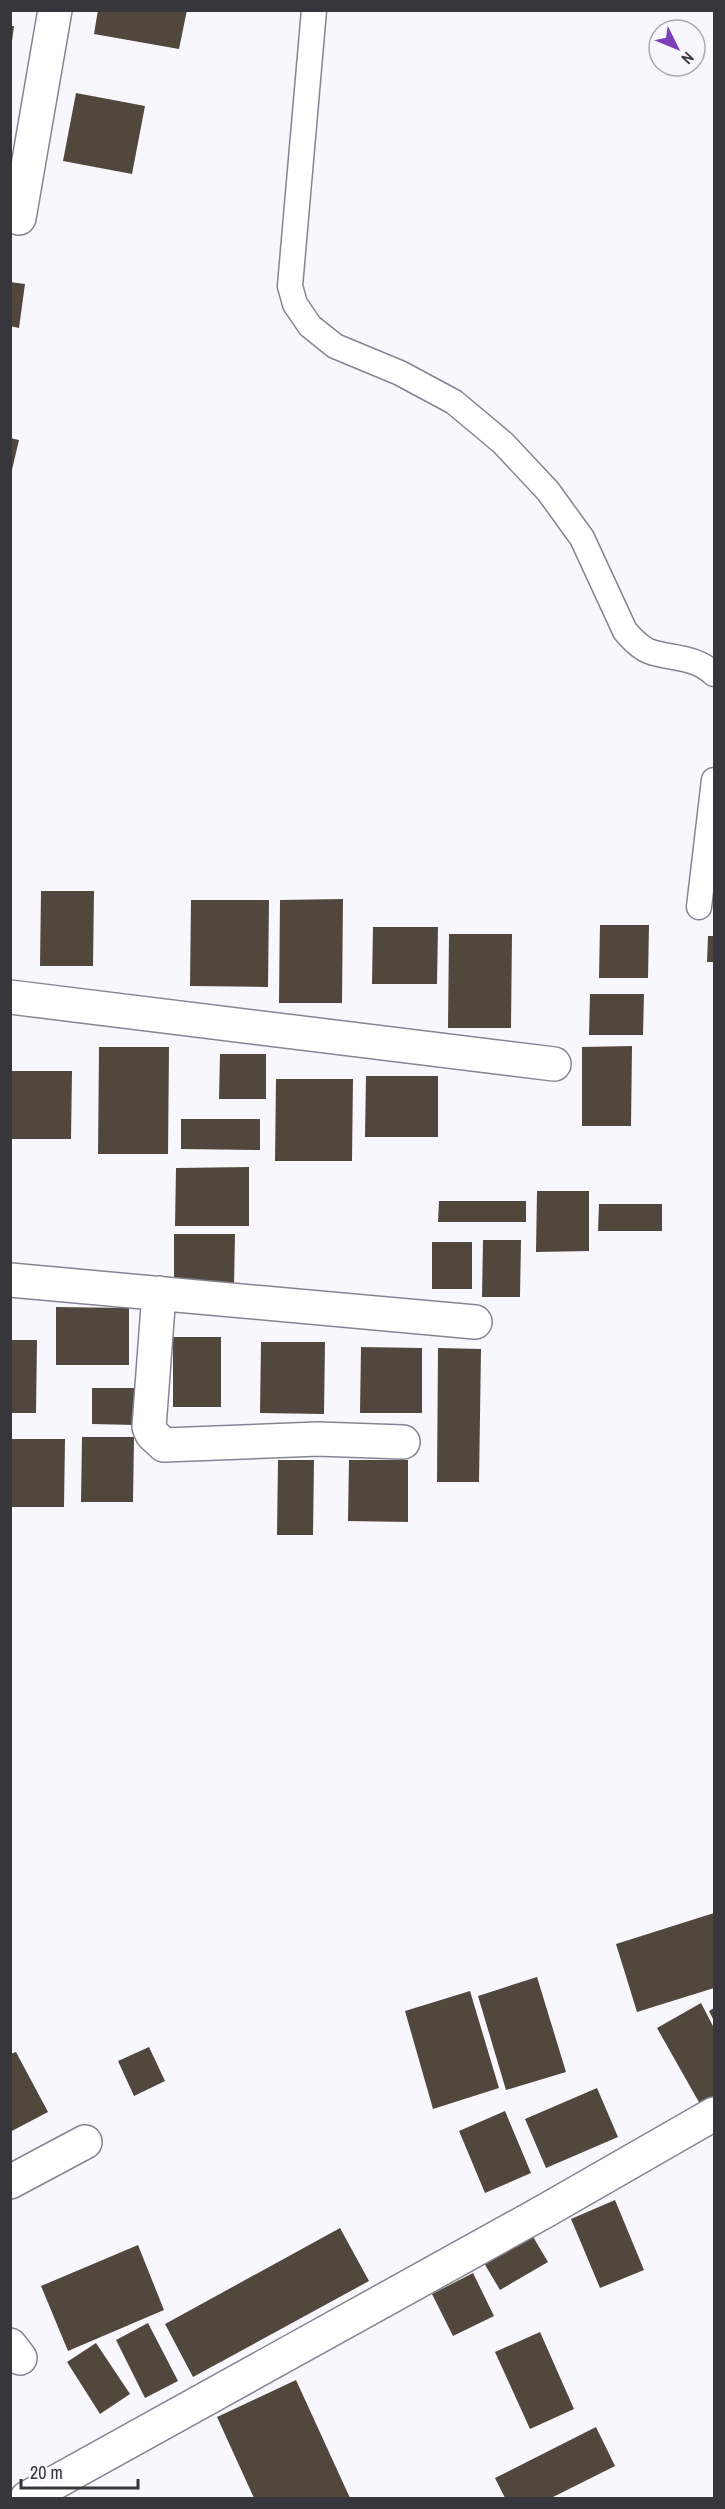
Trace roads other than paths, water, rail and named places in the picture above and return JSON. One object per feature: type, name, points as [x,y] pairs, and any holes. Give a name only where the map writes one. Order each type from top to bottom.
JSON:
[{"type":"street","points":[[19,218],[56,10]]},
{"type":"street","points":[[10,997],[554,1064]]},
{"type":"street","points":[[10,1280],[475,1322]]},
{"type":"street","points":[[159,1293],[149,1427],[152,1434],[164,1445],[318,1439],[403,1442]]},
{"type":"street","points":[[27,2499],[535,2217],[714,2114]]},
{"type":"street","points":[[10,2182],[85,2142]]},
{"type":"lane","points":[[314,10],[291,286],[295,304],[310,326],[335,346],[400,373],[454,402],[503,443],[548,490],[582,538],[625,631],[636,643],[650,652],[676,656],[708,668],[714,674]]},
{"type":"lane","points":[[699,907],[714,780]]}]
